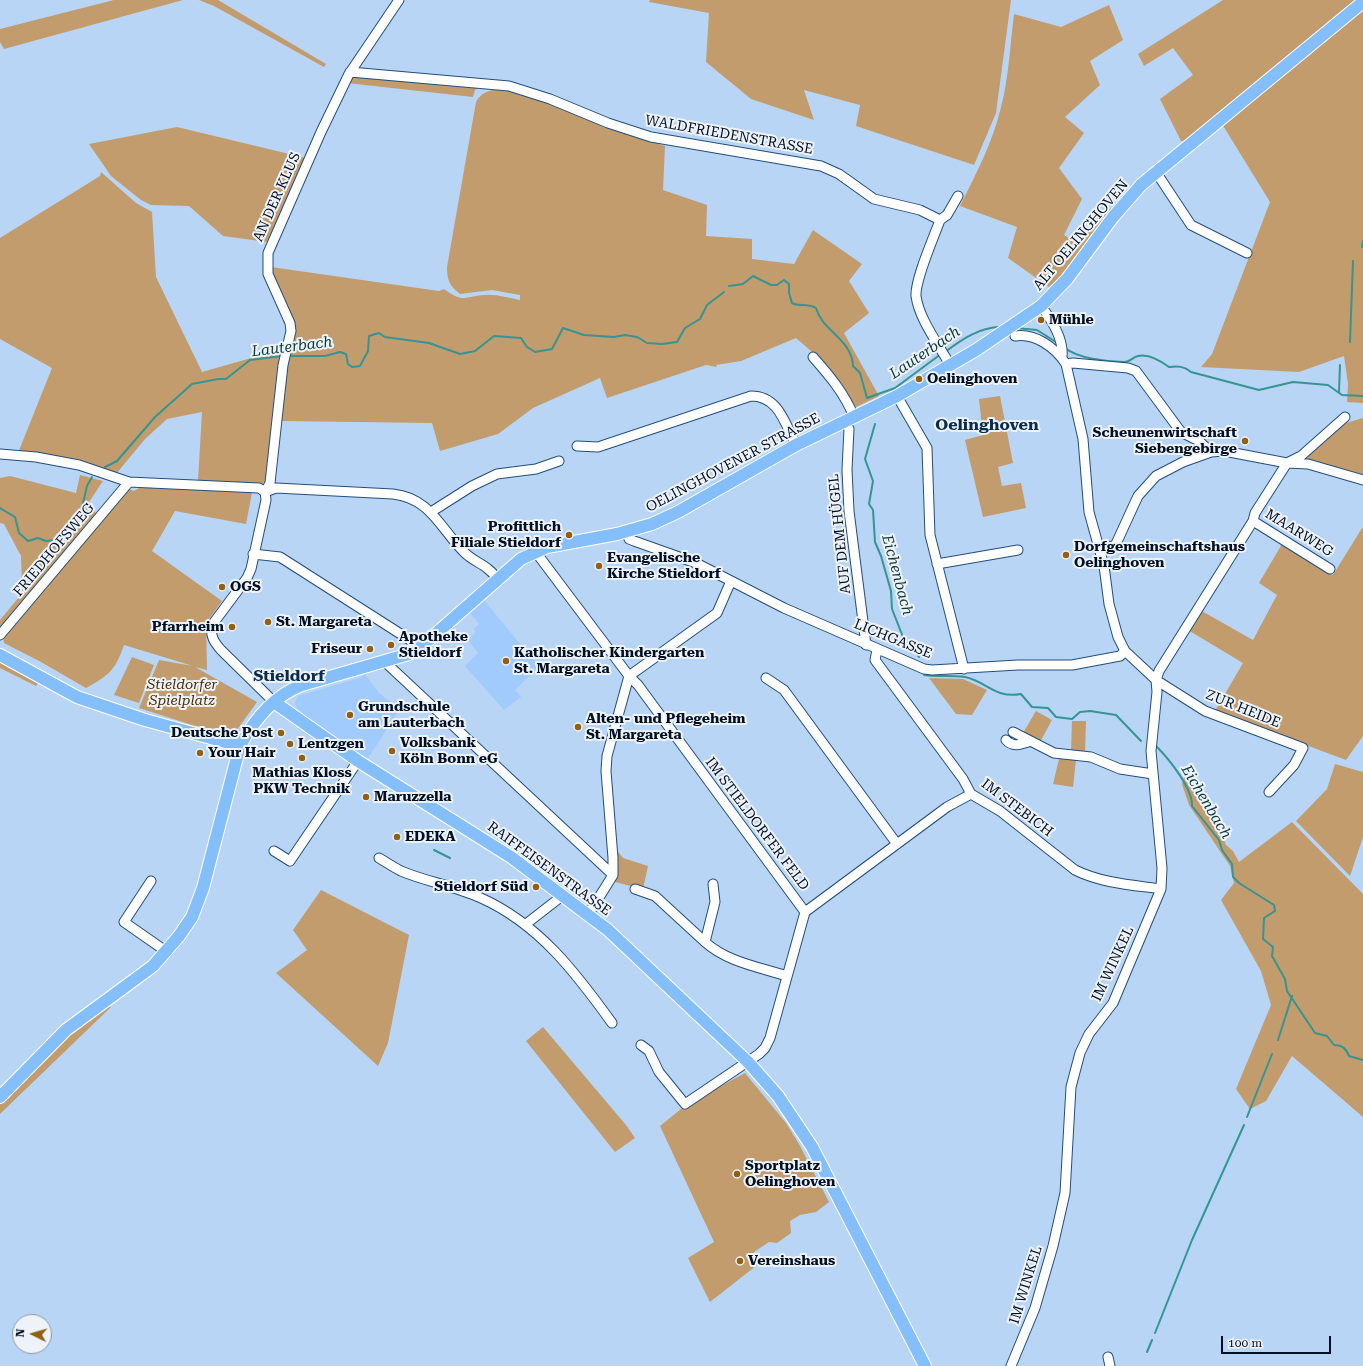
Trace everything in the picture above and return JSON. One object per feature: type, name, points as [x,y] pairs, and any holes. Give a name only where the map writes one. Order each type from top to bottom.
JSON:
[{"type":"main road","name":"ALT OELINGHOVEN","points":[[850,419],[897,396],[946,358],[1009,335],[1020,321],[1041,306],[1067,279],[1113,217],[1141,185],[1363,2]]},
{"type":"main road","name":"OELINGHOVENER STRASSE","points":[[0,1097],[66,1030],[105,1000],[139,977],[167,952],[180,936],[192,917],[204,888],[240,746],[251,725],[288,690],[409,654],[421,647],[521,560],[536,551],[559,544],[627,532],[652,524],[678,512],[796,445],[850,419]]},
{"type":"main road","points":[[0,656],[77,697],[144,720],[240,746]]},
{"type":"main road","name":"RAIFFEISENSTRASSE","points":[[274,702],[358,760],[500,849],[588,915],[628,947],[748,1062],[778,1096],[812,1147],[925,1366]]},
{"type":"street","name":"AN DER KLUS","points":[[274,702],[231,661],[213,641],[211,631],[212,625],[247,578],[251,568],[266,500],[265,492],[270,484],[283,365],[286,347],[291,331],[290,324],[270,280],[266,258],[271,243],[321,132],[350,72],[399,0]]},
{"type":"street","name":"WALDFRIEDENSTRASSE","points":[[350,72],[516,88],[550,99],[608,123],[651,137],[821,166],[839,174],[874,199],[920,210],[940,220]]},
{"type":"street","points":[[1156,172],[1191,225],[1247,253]]},
{"type":"street","points":[[946,358],[927,325],[917,301],[916,288],[940,220],[947,215],[958,196]]},
{"type":"street","name":"ZUR HEIDE","points":[[1041,306],[1048,315],[1058,338],[1083,439],[1089,512],[1100,548],[1109,604],[1118,637],[1125,651],[1156,680],[1205,711],[1303,748],[1294,765],[1269,792]]},
{"type":"street","points":[[1009,335],[1025,335],[1037,338],[1073,363],[1128,368],[1136,371],[1181,432],[1199,441],[1211,452]]},
{"type":"street","name":"AUF DEM HÜGEL","points":[[814,357],[850,406],[846,470],[866,645]]},
{"type":"street","points":[[577,446],[598,447],[744,398],[756,396],[768,399],[775,404],[796,445]]},
{"type":"street","points":[[897,396],[927,448],[930,535],[964,669]]},
{"type":"street","points":[[1156,680],[1166,658],[1253,521],[1255,513],[1287,463],[1301,456],[1344,417]]},
{"type":"street","points":[[1100,548],[1115,546],[1138,496],[1156,476],[1211,452],[1224,451],[1287,463],[1308,464],[1363,480]]},
{"type":"street","points":[[0,454],[36,457],[79,465],[119,480],[129,482],[259,488],[265,492],[276,488],[402,495],[412,498],[432,512],[456,544],[467,555],[488,568],[499,580]]},
{"type":"street","points":[[432,512],[472,486],[497,474],[536,470],[559,462]]},
{"type":"street","name":"FRIEDHOFSWEG","points":[[0,635],[129,482]]},
{"type":"street","name":"MAARWEG","points":[[1253,521],[1330,569]]},
{"type":"street","name":"LICHGASSE","points":[[627,532],[629,538],[634,541],[696,563],[784,608],[877,650],[924,669],[964,669],[1018,665],[1072,665],[1120,656],[1125,651]]},
{"type":"street","points":[[937,564],[1018,550]]},
{"type":"street","name":"IM STIELDORFER FELD","points":[[536,551],[629,676],[638,685],[805,912]]},
{"type":"street","points":[[253,554],[280,557],[421,647]]},
{"type":"street","points":[[588,915],[613,875],[606,770],[607,756],[629,676],[717,613],[731,581]]},
{"type":"street","name":"IM STEBICH","points":[[877,650],[875,660],[963,779],[971,794],[995,807],[1075,870],[1086,876],[1160,889]]},
{"type":"street","points":[[385,662],[613,875]]},
{"type":"street","points":[[766,678],[784,690],[897,844]]},
{"type":"street","name":"IM WINKEL","points":[[1011,1366],[1035,1308],[1065,1193],[1071,1087],[1080,1053],[1089,1034],[1113,1003],[1119,991],[1160,889],[1162,868],[1150,751],[1157,692],[1156,680]]},
{"type":"street","points":[[1013,732],[1054,753],[1091,757],[1120,770],[1153,774]]},
{"type":"street","points":[[1006,740],[1009,744],[1017,745],[1031,741]]},
{"type":"street","points":[[274,851],[290,861],[358,760]]},
{"type":"street","points":[[641,1045],[649,1051],[659,1072],[684,1104],[748,1062],[765,1048],[770,1038],[805,912],[947,807],[971,794]]},
{"type":"street","points":[[379,858],[400,870],[456,887],[482,898],[526,924],[559,954],[612,1023]]},
{"type":"street","points":[[151,881],[124,922],[167,952]]},
{"type":"street","points":[[705,942],[715,902],[713,884]]},
{"type":"street","points":[[635,889],[654,896],[713,949],[730,958],[786,976]]},
{"type":"street","points":[[526,924],[562,896]]},
{"type":"shaded area","points":[[484,600],[539,667],[515,690],[521,697],[504,710],[465,666],[478,653],[468,640],[476,632],[474,629],[479,624],[470,613]]},
{"type":"shaded area","name":"Grundschule am Lauterbach","points":[[365,674],[379,693],[400,709],[367,760],[309,720],[297,709],[295,703],[298,696],[359,678]]},
{"type":"green space","points":[[114,0],[183,0],[4,49],[0,42],[0,29]]},
{"type":"green space","points":[[199,0],[218,0],[326,64],[324,67],[214,6]]},
{"type":"green space","points":[[650,0],[1011,0],[996,113],[974,165],[856,126],[860,105],[804,90],[814,120],[751,99],[706,62],[709,13],[649,2]]},
{"type":"green space","points":[[1223,0],[1361,0],[1187,142],[1181,141],[1160,99],[1193,75],[1173,48],[1144,66],[1138,54]]},
{"type":"green space","points":[[1109,5],[1123,40],[1090,61],[1100,85],[1065,117],[1084,133],[1059,168],[1082,199],[1064,235],[1078,244],[1102,211],[1113,208],[1064,273],[1049,287],[1008,258],[1017,227],[960,206],[984,158],[998,120],[1006,84],[1014,14],[1061,27]]},
{"type":"green space","points":[[1363,8],[1363,403],[1347,402],[1348,384],[1344,356],[1299,372],[1201,367],[1212,354],[1270,202],[1222,124]]},
{"type":"green space","points":[[360,75],[482,86],[475,90],[473,97],[347,83],[352,77]]},
{"type":"green space","points":[[500,89],[537,96],[610,127],[665,146],[663,190],[707,205],[706,236],[752,239],[752,259],[794,264],[813,230],[862,264],[849,281],[869,313],[844,333],[879,396],[856,407],[826,364],[796,338],[741,361],[716,365],[717,367],[706,365],[607,398],[600,378],[533,408],[498,434],[440,451],[432,423],[279,421],[286,364],[294,332],[274,281],[271,267],[439,291],[444,289],[460,298],[489,295],[520,300],[520,295],[492,290],[460,294],[448,280],[447,272],[476,102],[480,96],[486,92]]},
{"type":"green space","points":[[177,127],[306,158],[267,242],[223,236],[189,206],[151,205],[141,200],[111,176],[89,144]]},
{"type":"green space","points":[[101,172],[136,203],[152,212],[156,277],[202,372],[283,349],[267,479],[262,484],[198,481],[202,412],[167,419],[145,439],[116,474],[68,458],[43,454],[18,453],[52,368],[0,339],[0,238],[100,176]]},
{"type":"green space","points":[[1000,396],[1013,463],[998,467],[1002,486],[1021,483],[1026,508],[983,517],[965,440],[983,435],[979,399]]},
{"type":"green space","points":[[1363,418],[1363,478],[1309,462],[1307,459],[1310,453],[1346,423]]},
{"type":"green space","points":[[80,475],[103,481],[89,502],[97,515],[0,631],[0,620],[20,596],[22,585],[21,556],[4,524],[0,523],[0,478],[10,476],[76,493]]},
{"type":"green space","name":"Stieldorfer Spielplatz","points":[[141,487],[252,493],[246,524],[175,511],[152,551],[222,601],[206,623],[207,670],[195,667],[257,702],[234,734],[192,725],[139,708],[159,660],[193,666],[124,645],[114,667],[106,676],[86,688],[4,643],[3,636],[126,488],[134,491]]},
{"type":"green space","points":[[1362,528],[1363,736],[1346,760],[1215,711],[1243,663],[1188,630],[1200,610],[1253,640],[1277,595],[1259,583],[1282,544],[1333,575]]},
{"type":"green space","points":[[132,657],[154,665],[139,703],[114,695]]},
{"type":"green space","points":[[0,661],[38,683],[36,686],[0,668]]},
{"type":"green space","points":[[929,678],[963,679],[987,690],[972,715],[956,714]]},
{"type":"green space","points":[[1036,711],[1052,720],[1040,742],[1023,733]]},
{"type":"green space","points":[[1072,721],[1086,721],[1085,753],[1071,752]]},
{"type":"green space","points":[[1059,759],[1076,760],[1073,787],[1053,784]]},
{"type":"green space","points":[[1335,764],[1363,772],[1363,837],[1350,876],[1296,821],[1327,789]]},
{"type":"green space","points":[[1185,774],[1197,796],[1198,801],[1222,835],[1226,845],[1233,851],[1239,862],[1292,822],[1363,894],[1363,1117],[1292,1056],[1266,1101],[1250,1109],[1236,1089],[1271,1005],[1261,971],[1221,900],[1234,883],[1230,866],[1189,805],[1182,784]]},
{"type":"green space","points":[[616,849],[623,858],[648,866],[643,889],[615,882],[617,875]]},
{"type":"green space","points":[[321,890],[409,935],[388,1043],[378,1066],[276,973],[307,950],[293,930]]},
{"type":"green space","points":[[107,1004],[111,1007],[0,1114],[0,1104],[50,1050],[77,1025]]},
{"type":"green space","points":[[543,1027],[626,1125],[635,1138],[615,1152],[526,1041]]},
{"type":"green space","points":[[745,1073],[786,1123],[799,1144],[829,1202],[816,1212],[800,1215],[790,1221],[791,1233],[777,1243],[769,1242],[754,1252],[761,1262],[710,1302],[688,1258],[714,1242],[660,1126],[686,1105]]},
{"type":"waterway","points":[[1362,247],[1363,241]]},
{"type":"waterway","points":[[1350,342],[1353,261]]},
{"type":"waterway","name":"Lauterbach","points":[[729,286],[743,284],[753,276],[771,285],[777,285],[784,280],[789,284],[789,293],[792,303],[816,308],[824,323],[848,349],[853,366],[860,373],[867,398],[895,388],[941,354]]},
{"type":"waterway","name":"Lauterbach","points":[[289,356],[325,356],[340,352],[346,354],[348,364],[352,367],[360,366],[368,351],[369,336],[379,333],[385,337],[429,343],[460,354],[475,351],[494,336],[521,338],[527,347],[535,352],[552,349],[563,328],[584,335],[614,337],[625,335],[637,337],[647,343],[662,344],[677,342],[685,328],[700,319],[707,305],[724,292]]},
{"type":"waterway","name":"Lauterbach","points":[[945,352],[979,331],[994,327],[1002,327]]},
{"type":"waterway","name":"Lauterbach","points":[[1016,328],[1037,330],[1056,342]]},
{"type":"waterway","name":"Lauterbach","points":[[1065,348],[1084,357],[1117,362],[1126,362],[1142,355],[1159,360],[1169,367],[1183,368],[1191,372],[1259,390],[1293,382],[1328,385],[1342,395],[1363,396]]},
{"type":"waterway","name":"Lauterbach","points":[[105,467],[117,461],[155,417],[192,384],[226,379],[250,360],[282,356]]},
{"type":"waterway","points":[[1339,392],[1340,365]]},
{"type":"waterway","name":"Eichenbach","points":[[875,424],[865,459],[873,481],[869,504],[873,510],[875,542],[881,556],[891,591],[892,609],[903,637],[919,657]]},
{"type":"waterway","name":"Lauterbach","points":[[0,508],[15,517],[19,533],[28,541],[38,538],[46,541],[56,540],[64,535],[81,512],[87,486],[92,477]]},
{"type":"waterway","name":"Eichenbach","points":[[924,675],[965,677],[979,682],[997,692],[1012,695],[1021,694],[1032,707],[1048,708],[1056,717],[1072,719],[1080,712],[1090,711],[1116,715],[1141,741]]},
{"type":"waterway","name":"Eichenbach","points":[[1157,747],[1174,766],[1189,791],[1192,806],[1219,840],[1222,850],[1232,864],[1233,877],[1239,883],[1274,905],[1275,911],[1264,918],[1263,939],[1273,947],[1272,956],[1285,979],[1287,991],[1315,1033],[1327,1036],[1334,1045],[1344,1048],[1349,1056],[1363,1060]]},
{"type":"waterway","points":[[434,850],[450,858]]},
{"type":"waterway","points":[[1278,1040],[1292,996]]},
{"type":"waterway","points":[[1247,1117],[1272,1054]]},
{"type":"waterway","points":[[1155,1333],[1192,1240],[1244,1125]]},
{"type":"waterway","points":[[1147,1352],[1152,1340]]},
{"type":"place","name":"Mühle","points":[[1041,320]]},
{"type":"place","name":"Oelinghoven","points":[[919,379]]},
{"type":"place","name":"Scheunenwirtschaft Siebengebirge","points":[[1245,441]]},
{"type":"place","name":"Profittlich Filiale Stieldorf","points":[[569,535]]},
{"type":"place","name":"Dorfgemeinschaftshaus Oelinghoven","points":[[1066,555]]},
{"type":"place","name":"Evangelische Kirche Stieldorf","points":[[599,566]]},
{"type":"place","name":"OGS","points":[[222,587]]},
{"type":"place","name":"St. Margareta","points":[[268,622]]},
{"type":"place","name":"Pfarrheim","points":[[232,627]]},
{"type":"place","name":"Apotheke Stieldorf","points":[[391,645]]},
{"type":"place","name":"Friseur","points":[[370,649]]},
{"type":"place","name":"Katholischer Kindergarten St. Margareta","points":[[506,661]]},
{"type":"place","name":"Grundschule am Lauterbach","points":[[350,715]]},
{"type":"place","name":"Alten- und Pflegeheim St. Margareta","points":[[578,727]]},
{"type":"place","name":"Deutsche Post","points":[[281,733]]},
{"type":"place","name":"Lentzgen","points":[[290,744]]},
{"type":"place","name":"Volksbank Köln Bonn eG","points":[[392,751]]},
{"type":"place","name":"Your Hair","points":[[200,753]]},
{"type":"place","name":"Mathias Kloss PKW Technik","points":[[302,758]]},
{"type":"place","name":"Maruzzella","points":[[366,797]]},
{"type":"place","name":"EDEKA","points":[[397,837]]},
{"type":"place","name":"Stieldorf Süd","points":[[536,887]]},
{"type":"place","name":"Sportplatz Oelinghoven","points":[[737,1174]]},
{"type":"place","name":"Vereinshaus","points":[[740,1261]]},
{"type":"district","name":"Oelinghoven","points":[[987,425]]},
{"type":"district","name":"Stieldorf","points":[[289,676]]}]
